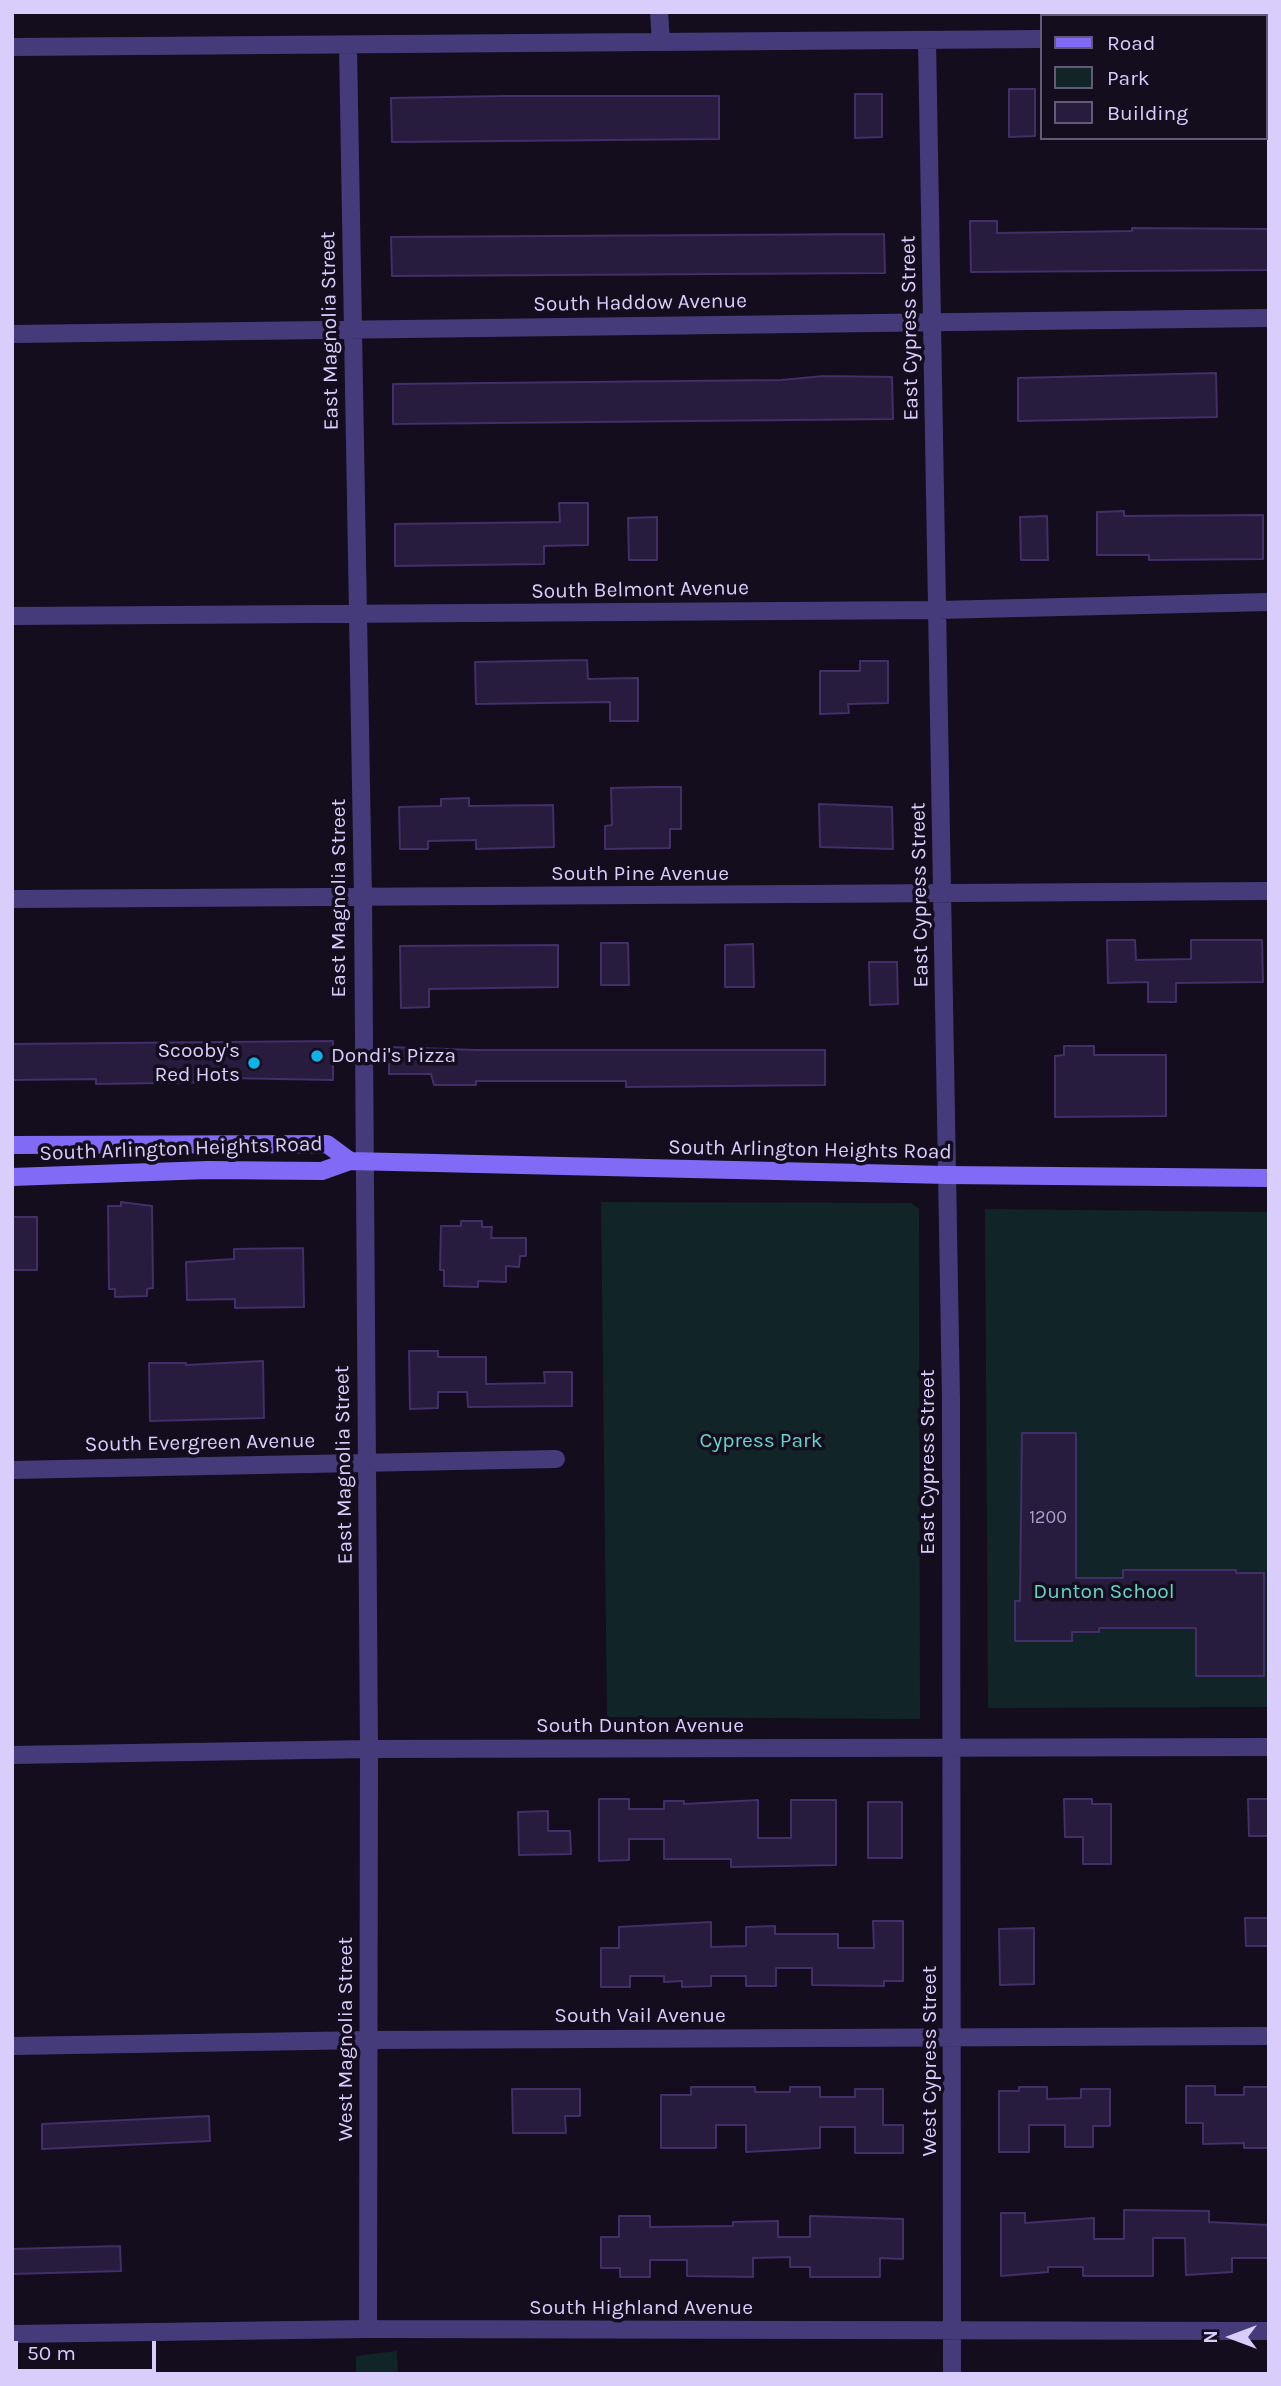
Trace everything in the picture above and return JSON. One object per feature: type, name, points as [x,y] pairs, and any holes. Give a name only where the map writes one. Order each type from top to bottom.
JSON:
[{"type":"main road","name":"South Arlington Heights Road","points":[[12,1145],[327,1144],[356,1161]]},
{"type":"main road","name":"South Arlington Heights Road","points":[[12,1177],[208,1170],[322,1171],[356,1161],[947,1175],[1269,1178]]},
{"type":"street","points":[[659,12],[661,41]]},
{"type":"street","points":[[12,47],[1040,39]]},
{"type":"street","name":"East Cypress Street","points":[[927,40],[951,1399],[952,1749]]},
{"type":"street","name":"East Magnolia Street","points":[[348,46],[363,898],[356,1161],[367,1464],[369,1749]]},
{"type":"street","name":"South Haddow Avenue","points":[[12,334],[353,331],[932,320],[1269,318]]},
{"type":"street","name":"South Belmont Avenue","points":[[12,616],[937,610],[1269,602]]},
{"type":"street","name":"South Pine Avenue","points":[[12,899],[1269,891]]},
{"type":"street","name":"South Evergreen Avenue","points":[[12,1470],[556,1459]]},
{"type":"street","name":"South Dunton Avenue","points":[[12,1755],[369,1749],[1269,1747]]},
{"type":"street","name":"West Magnolia Street","points":[[368,2329],[369,1749]]},
{"type":"street","name":"West Cypress Street","points":[[952,1749],[952,2374]]},
{"type":"street","name":"South Vail Avenue","points":[[12,2046],[369,2040],[1269,2036]]},
{"type":"street","name":"South Highland Avenue","points":[[12,2334],[368,2329],[1269,2332]]},
{"type":"green space","name":"Cypress Park","points":[[601,1202],[911,1203],[919,1209],[920,1719],[607,1717]]},
{"type":"green space","name":"Dunton School","points":[[985,1209],[1269,1212],[1269,1707],[988,1708]]},
{"type":"green space","points":[[397,2351],[398,2374],[356,2374],[356,2356]]},
{"type":"building","points":[[1009,89],[1035,89],[1035,136],[1009,137]]},
{"type":"building","points":[[855,94],[882,94],[882,137],[855,138]]},
{"type":"building","points":[[719,96],[719,139],[392,142],[391,98]]},
{"type":"building","points":[[970,221],[997,221],[997,233],[1132,231],[1132,228],[1269,229],[1269,270],[971,272]]},
{"type":"building","points":[[884,234],[885,273],[392,276],[391,237]]},
{"type":"building","points":[[1216,373],[1217,417],[1018,421],[1018,378]]},
{"type":"building","points":[[824,376],[892,377],[893,419],[393,424],[393,384],[781,380]]},
{"type":"building","points":[[559,503],[588,503],[588,545],[544,546],[544,564],[395,566],[395,524],[560,522]]},
{"type":"building","points":[[1124,511],[1124,516],[1263,515],[1263,559],[1149,560],[1149,555],[1097,555],[1097,512]]},
{"type":"building","points":[[1047,516],[1048,560],[1021,560],[1020,517]]},
{"type":"building","points":[[657,517],[657,560],[629,560],[628,518]]},
{"type":"building","points":[[587,660],[588,679],[638,678],[638,721],[610,721],[610,702],[476,704],[475,662]]},
{"type":"building","points":[[860,661],[888,661],[888,703],[848,704],[849,713],[820,714],[820,671],[860,671]]},
{"type":"building","points":[[681,787],[681,829],[670,829],[670,848],[605,849],[605,826],[612,825],[611,788]]},
{"type":"building","points":[[469,798],[469,806],[553,805],[554,847],[476,849],[476,840],[428,841],[428,849],[400,849],[399,807],[441,806],[441,799]]},
{"type":"building","points":[[819,804],[892,807],[893,849],[820,847]]},
{"type":"building","points":[[1107,940],[1135,940],[1136,960],[1191,959],[1191,940],[1262,940],[1263,982],[1176,983],[1176,1002],[1148,1002],[1148,982],[1108,983]]},
{"type":"building","points":[[601,943],[628,943],[629,985],[601,985]]},
{"type":"building","points":[[753,944],[754,987],[725,987],[725,945]]},
{"type":"building","points":[[558,945],[558,987],[429,989],[429,1007],[401,1008],[400,946]]},
{"type":"building","points":[[869,962],[897,962],[898,1004],[870,1005]]},
{"type":"building","points":[[333,1041],[333,1080],[225,1078],[225,1082],[96,1084],[96,1079],[12,1080],[12,1044]]},
{"type":"building","points":[[1064,1046],[1094,1046],[1094,1055],[1166,1055],[1166,1116],[1055,1117],[1055,1056],[1064,1055]]},
{"type":"building","points":[[389,1047],[476,1050],[825,1050],[825,1085],[626,1087],[626,1081],[476,1081],[476,1085],[434,1085],[431,1074],[389,1074]]},
{"type":"building","points":[[121,1202],[152,1206],[153,1288],[147,1289],[147,1296],[115,1297],[115,1289],[109,1289],[108,1206],[121,1206]]},
{"type":"building","points":[[12,1217],[37,1217],[37,1270],[12,1270]]},
{"type":"building","points":[[461,1221],[482,1221],[482,1227],[492,1227],[491,1238],[526,1238],[526,1256],[520,1256],[519,1267],[506,1266],[506,1282],[478,1281],[478,1287],[444,1286],[444,1270],[440,1270],[441,1226],[461,1226]]},
{"type":"building","points":[[303,1248],[304,1307],[235,1308],[235,1299],[187,1300],[186,1262],[234,1259],[234,1249]]},
{"type":"building","points":[[409,1351],[438,1351],[438,1357],[486,1357],[486,1384],[545,1383],[544,1372],[572,1372],[572,1406],[468,1407],[467,1392],[438,1392],[438,1408],[410,1409]]},
{"type":"building","points":[[263,1361],[264,1418],[150,1421],[149,1363],[186,1365]]},
{"type":"building","points":[[1022,1433],[1076,1433],[1076,1578],[1123,1578],[1123,1570],[1236,1570],[1236,1573],[1264,1573],[1264,1676],[1196,1676],[1196,1628],[1099,1628],[1099,1632],[1072,1632],[1072,1641],[1015,1641],[1015,1601],[1020,1601]]},
{"type":"building","points":[[599,1799],[629,1799],[629,1809],[664,1809],[664,1801],[684,1801],[684,1804],[758,1800],[758,1838],[791,1838],[791,1800],[836,1800],[836,1865],[731,1867],[731,1859],[664,1859],[664,1839],[629,1839],[629,1860],[599,1861]]},
{"type":"building","points":[[1064,1799],[1092,1799],[1092,1804],[1111,1804],[1111,1864],[1083,1864],[1083,1837],[1065,1837]]},
{"type":"building","points":[[1248,1799],[1269,1799],[1269,1836],[1249,1836]]},
{"type":"building","points":[[868,1802],[902,1802],[902,1858],[868,1858]]},
{"type":"building","points":[[548,1811],[548,1831],[570,1831],[571,1854],[519,1855],[518,1812]]},
{"type":"building","points":[[1245,1918],[1269,1918],[1269,1946],[1246,1946]]},
{"type":"building","points":[[873,1921],[903,1921],[903,1981],[884,1981],[884,1986],[812,1985],[812,1968],[776,1968],[776,1986],[746,1986],[746,1976],[711,1976],[711,1986],[682,1987],[682,1981],[664,1982],[664,1976],[630,1976],[630,1987],[601,1987],[601,1948],[619,1948],[619,1927],[711,1922],[711,1947],[746,1946],[746,1927],[775,1926],[775,1934],[838,1934],[838,1948],[874,1948]]},
{"type":"building","points":[[1034,1928],[1034,1984],[1000,1985],[999,1929]]},
{"type":"building","points":[[1186,2086],[1215,2086],[1215,2095],[1244,2095],[1244,2087],[1269,2087],[1269,2148],[1244,2148],[1244,2143],[1203,2144],[1203,2123],[1186,2123]]},
{"type":"building","points":[[691,2087],[755,2087],[755,2092],[790,2092],[790,2087],[820,2087],[820,2097],[855,2097],[855,2089],[883,2089],[883,2125],[903,2125],[903,2153],[855,2153],[855,2127],[820,2127],[820,2148],[746,2152],[746,2125],[716,2125],[716,2148],[661,2148],[661,2095],[691,2095]]},
{"type":"building","points":[[1019,2087],[1047,2087],[1047,2099],[1081,2098],[1081,2089],[1110,2089],[1110,2126],[1093,2126],[1093,2147],[1065,2147],[1065,2125],[1029,2125],[1029,2152],[999,2152],[999,2091],[1019,2091]]},
{"type":"building","points":[[512,2089],[580,2089],[580,2116],[565,2116],[566,2133],[513,2133]]},
{"type":"building","points":[[209,2116],[210,2141],[42,2149],[42,2124]]},
{"type":"building","points":[[1124,2210],[1209,2211],[1209,2222],[1269,2225],[1269,2258],[1232,2258],[1232,2272],[1186,2275],[1185,2238],[1153,2238],[1153,2276],[1083,2276],[1083,2267],[1048,2267],[1048,2272],[1001,2276],[1001,2213],[1025,2213],[1025,2223],[1094,2218],[1094,2239],[1124,2239]]},
{"type":"building","points":[[619,2216],[650,2216],[650,2227],[733,2226],[733,2222],[778,2221],[778,2237],[810,2237],[810,2216],[903,2219],[903,2259],[880,2258],[880,2277],[810,2277],[810,2267],[790,2267],[790,2257],[753,2258],[753,2277],[687,2276],[687,2260],[650,2260],[650,2277],[620,2277],[620,2268],[601,2268],[601,2237],[619,2237]]},
{"type":"building","points":[[120,2246],[121,2271],[12,2274],[12,2249]]},
{"type":"place","name":"Dondi's Pizza","points":[[317,1056]]},
{"type":"place","name":"Scooby's Red Hots","points":[[254,1063]]}]
